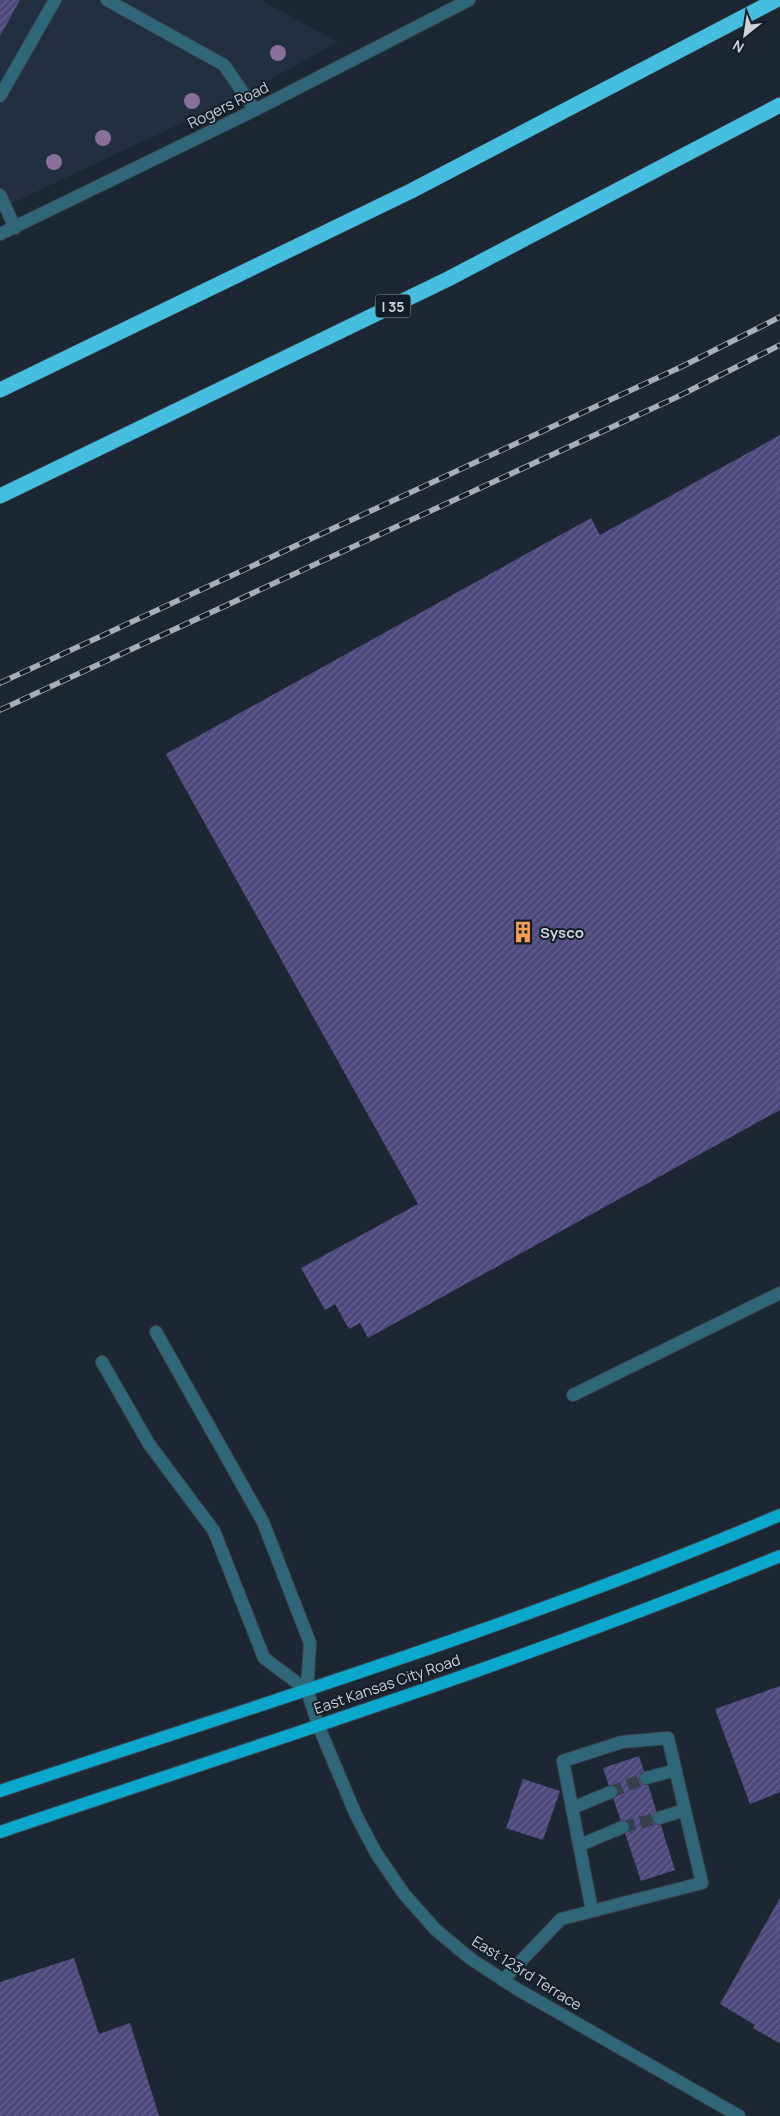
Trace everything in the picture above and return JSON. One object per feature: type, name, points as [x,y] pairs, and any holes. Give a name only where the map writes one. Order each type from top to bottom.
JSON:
[{"type":"highway","points":[[0,390],[410,191],[776,0]]},
{"type":"highway","name":"I 35","points":[[0,496],[448,279],[780,105]]},
{"type":"main road","name":"East Kansas City Road","points":[[0,1791],[307,1690],[611,1583],[780,1515]]},
{"type":"main road","name":"East Kansas City Road","points":[[0,1832],[318,1725],[622,1618],[780,1556]]},
{"type":"street","points":[[0,96],[55,0]]},
{"type":"street","points":[[107,0],[224,65],[255,110]]},
{"type":"street","name":"Rogers Road","points":[[0,234],[255,110],[469,0]]},
{"type":"street","points":[[0,195],[15,228]]},
{"type":"street","points":[[573,1395],[780,1293]]},
{"type":"street","points":[[156,1332],[264,1522],[310,1643],[307,1690]]},
{"type":"street","points":[[102,1362],[149,1444],[214,1531],[264,1658],[307,1690]]},
{"type":"street","name":"East 123rd Terrace","points":[[307,1690],[318,1725],[356,1814],[376,1853],[404,1894],[436,1930],[471,1959],[503,1980],[739,2116]]},
{"type":"street","points":[[503,1980],[561,1919],[702,1883],[668,1738],[622,1742],[563,1761],[592,1910]]},
{"type":"street","points":[[646,1778],[676,1770]]},
{"type":"street","points":[[572,1808],[612,1792]]},
{"type":"street","points":[[659,1818],[685,1810]]},
{"type":"street","points":[[580,1844],[623,1827]]},
{"type":"shaded area","points":[[0,0],[261,0],[338,42],[247,92],[0,209]]},
{"type":"building","points":[[0,0],[20,0],[0,36]]},
{"type":"building","name":"Sysco","points":[[780,435],[780,1110],[368,1338],[360,1323],[349,1329],[335,1304],[325,1310],[301,1268],[418,1204],[166,754],[591,518],[600,535]]},
{"type":"building","points":[[780,1686],[780,1792],[750,1804],[715,1709]]},
{"type":"building","points":[[639,1756],[675,1870],[641,1881],[603,1768]]},
{"type":"building","points":[[523,1779],[560,1791],[543,1840],[506,1828]]},
{"type":"building","points":[[780,1898],[779,2043],[753,2028],[755,2025],[720,2004]]},
{"type":"building","points":[[74,1958],[99,2034],[130,2023],[159,2116],[0,2116],[0,1982]]},
{"type":"tunnel","points":[[611,1792],[646,1778]]},
{"type":"tunnel","points":[[623,1827],[659,1818]]},
{"type":"railway","points":[[0,683],[683,366],[780,317]]},
{"type":"railway","points":[[0,710],[677,397],[780,345]]},
{"type":"place","name":"Sysco","points":[[523,932]]}]
